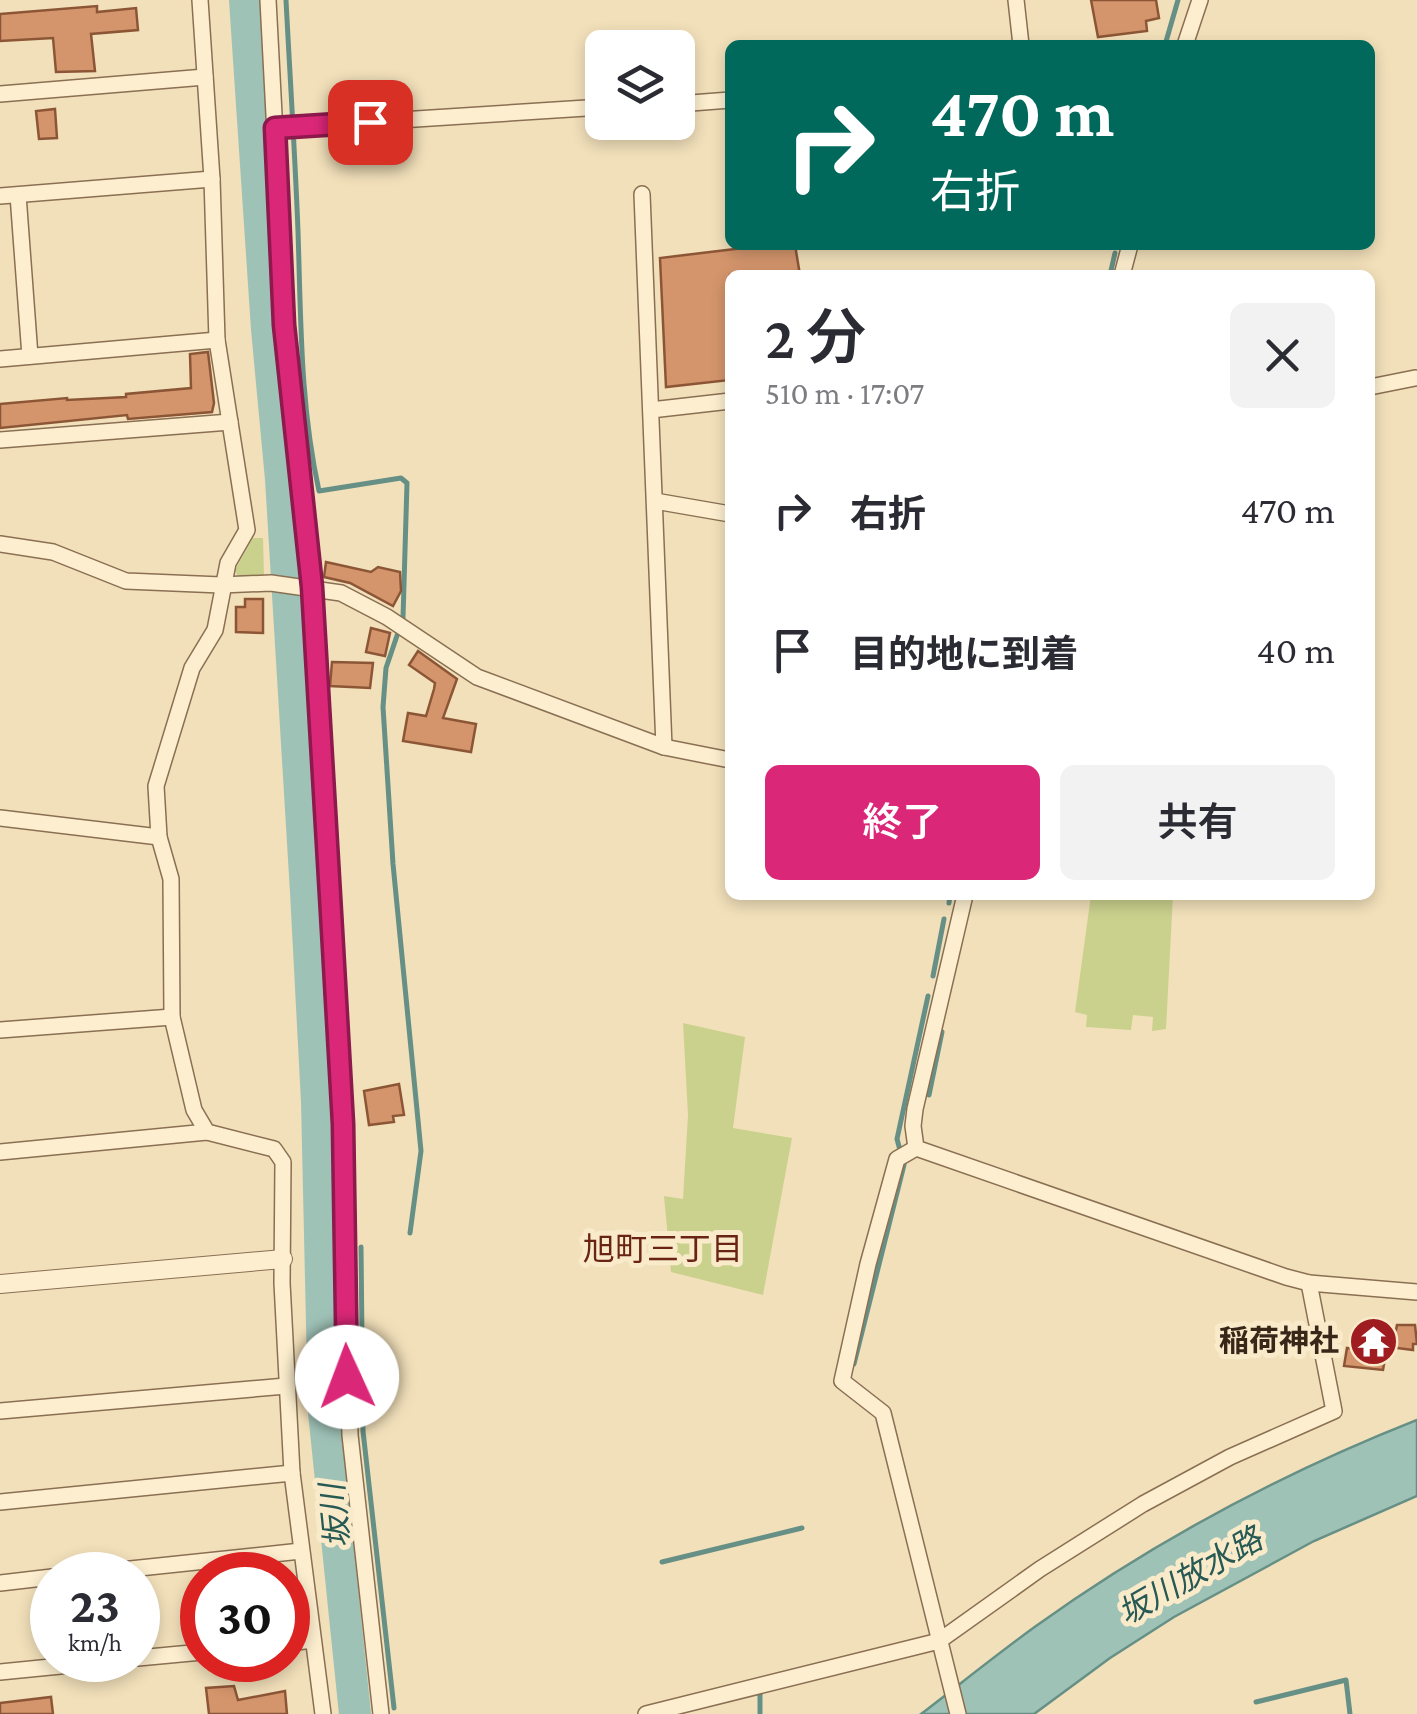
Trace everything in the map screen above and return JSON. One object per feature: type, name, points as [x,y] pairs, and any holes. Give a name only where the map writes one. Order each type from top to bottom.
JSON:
[{"type":"street","points":[[200,0],[212,179],[217,340],[247,530],[228,563],[214,630],[192,668],[156,786],[158,838],[171,879],[172,1016],[194,1110],[207,1132]]},
{"type":"street","points":[[268,0],[286,127],[287,358],[310,587],[343,1124],[345,1348],[350,1435],[381,1714]]},
{"type":"street","points":[[1016,0],[1020,40]]},
{"type":"street","points":[[1187,40],[1200,0]]},
{"type":"street","points":[[0,94],[206,78]]},
{"type":"street","points":[[695,103],[725,100]]},
{"type":"street","points":[[286,127],[585,108]]},
{"type":"street","points":[[0,196],[212,179]]},
{"type":"street","points":[[18,194],[30,356]]},
{"type":"street","points":[[642,194],[664,748]]},
{"type":"street","points":[[0,359],[217,340]]},
{"type":"street","points":[[1375,385],[1415,373]]},
{"type":"street","points":[[651,410],[725,402]]},
{"type":"street","points":[[0,440],[230,422]]},
{"type":"street","points":[[654,501],[725,513]]},
{"type":"street","points":[[0,544],[53,552],[126,581],[271,584],[341,593],[387,617],[477,676],[664,748],[725,759]]},
{"type":"street","points":[[0,818],[158,838]]},
{"type":"street","points":[[916,1148],[912,1126],[915,1109],[964,900]]},
{"type":"street","points":[[0,1030],[172,1016]]},
{"type":"street","points":[[0,1152],[207,1132],[274,1149],[282,1162],[286,1386],[292,1473],[322,1714]]},
{"type":"street","points":[[958,1714],[882,1414],[842,1381],[897,1159],[916,1148],[1238,1262],[1309,1283],[1417,1292]]},
{"type":"street","points":[[0,1284],[283,1259]]},
{"type":"street","points":[[646,1714],[940,1643],[1040,1569],[1126,1514],[1230,1457],[1334,1411],[1309,1283]]},
{"type":"street","points":[[0,1411],[286,1386]]},
{"type":"street","points":[[0,1502],[292,1473]]},
{"type":"street","points":[[160,1565],[301,1550]]},
{"type":"street","points":[[0,1583],[30,1580]]},
{"type":"street","points":[[0,1672],[30,1669]]},
{"type":"green space","points":[[253,538],[263,538],[264,576],[238,577],[235,570]]},
{"type":"green space","points":[[1090,900],[1173,900],[1166,1029],[1152,1031],[1153,1017],[1133,1015],[1131,1030],[1086,1027],[1087,1015],[1075,1012]]},
{"type":"green space","points":[[683,1023],[745,1037],[733,1128],[792,1138],[763,1295],[671,1272],[664,1196],[683,1199],[688,1115]]},
{"type":"water","name":"坂川放水路","points":[[1417,1420],[1417,1496],[1314,1541],[1174,1617],[1034,1714],[921,1714],[1080,1595],[1173,1538],[1268,1486]]},
{"type":"building","points":[[1091,0],[1156,0],[1159,18],[1146,21],[1147,31],[1098,37]]},
{"type":"building","points":[[97,6],[97,12],[136,8],[138,30],[91,34],[95,71],[56,72],[53,38],[0,41],[0,14]]},
{"type":"building","points":[[55,109],[57,138],[39,139],[36,111]]},
{"type":"building","points":[[727,250],[796,250],[799,270],[725,270],[725,381],[666,387],[660,258]]},
{"type":"building","points":[[208,352],[212,412],[128,419],[127,415],[0,428],[0,404],[126,397],[191,388],[190,354]]},
{"type":"building","points":[[326,562],[371,572],[378,567],[400,572],[401,591],[393,606],[350,583],[324,577]]},
{"type":"building","points":[[245,599],[263,599],[263,633],[236,632],[236,607],[245,607]]},
{"type":"building","points":[[371,628],[390,633],[385,656],[366,652]]},
{"type":"building","points":[[418,651],[457,679],[443,718],[476,724],[471,752],[403,741],[408,713],[426,716],[435,683],[409,665]]},
{"type":"building","points":[[332,662],[373,663],[370,688],[330,686]]},
{"type":"building","points":[[399,1084],[404,1115],[393,1116],[394,1122],[369,1125],[364,1091]]},
{"type":"building","points":[[1397,1325],[1415,1325],[1417,1344],[1413,1344],[1413,1350],[1389,1347],[1391,1328],[1396,1330]]},
{"type":"building","points":[[1347,1348],[1386,1353],[1383,1370],[1344,1366]]},
{"type":"building","points":[[234,1686],[238,1700],[285,1691],[287,1714],[209,1714],[206,1688]]},
{"type":"building","points":[[51,1697],[53,1714],[0,1714],[0,1703]]},
{"type":"waterway","name":"坂川","points":[[245,0],[281,479],[306,892],[317,1102],[324,1412],[355,1714]]},
{"type":"waterway","points":[[286,0],[303,362],[319,491],[401,478],[407,483],[403,618],[386,668],[383,707],[393,864],[421,1151],[410,1233]]},
{"type":"waterway","points":[[1166,40],[1178,0]]},
{"type":"waterway","points":[[1111,270],[1115,253]]},
{"type":"waterway","points":[[933,976],[944,919]]},
{"type":"waterway","points":[[854,1364],[904,1165],[897,1139],[928,996]]},
{"type":"waterway","points":[[929,1095],[942,1032]]},
{"type":"waterway","points":[[361,1247],[363,1431],[394,1708]]},
{"type":"waterway","points":[[662,1562],[802,1528]]},
{"type":"waterway","points":[[1256,1702],[1346,1680],[1350,1714]]},
{"type":"waterway","points":[[760,1693],[760,1714]]},
{"type":"place","name":"稲荷神社","points":[[1374,1341]]},
{"type":"district","name":"旭町三丁目","points":[[663,1249]]},
{"type":"route","points":[[347,1377],[343,1124],[332,930],[312,587],[284,325],[275,128],[370,122]]}]
